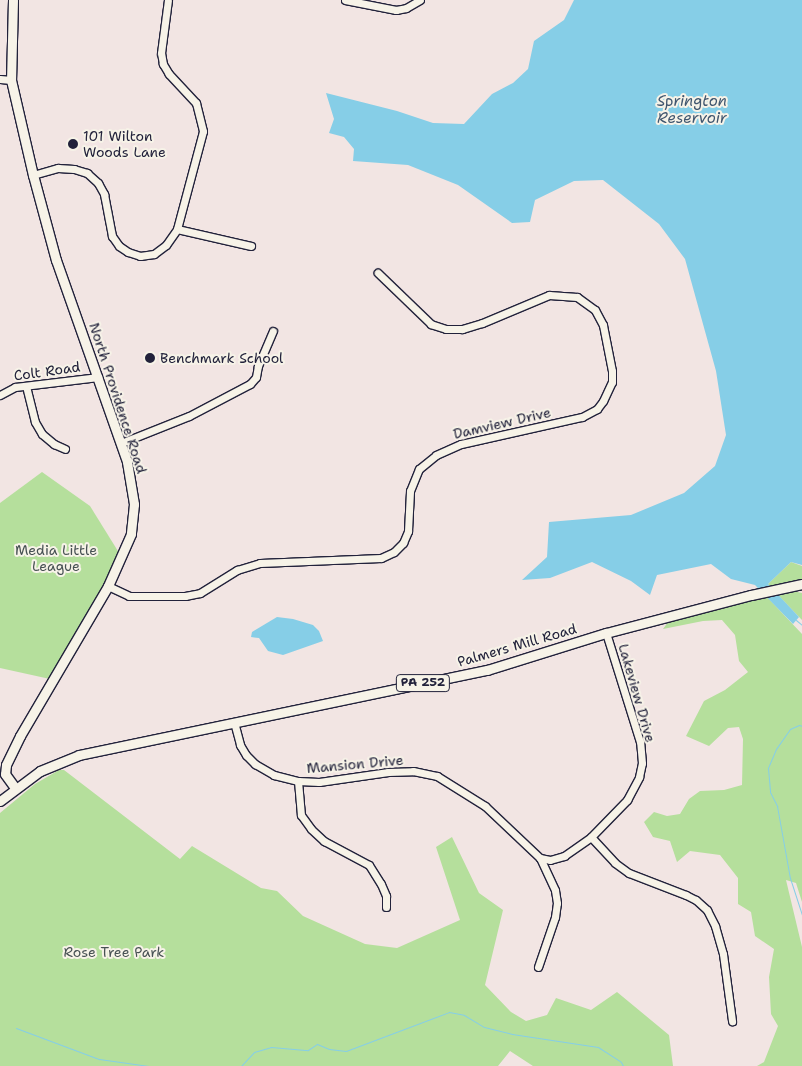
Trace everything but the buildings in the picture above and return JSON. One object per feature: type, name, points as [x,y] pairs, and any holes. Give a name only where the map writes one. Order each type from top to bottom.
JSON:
[{"type":"main road","name":"North Providence Road","points":[[13,0],[10,80],[56,260],[121,443],[133,486],[134,521],[131,534],[108,586],[20,736],[6,765],[5,774],[15,788]]},
{"type":"main road","name":"Palmers Mill Road","points":[[15,788],[53,765],[91,752],[487,670],[606,633],[751,595],[802,584]]},
{"type":"main road","name":"PA 252","points":[[0,801],[15,788]]},
{"type":"street","points":[[33,175],[58,168],[74,168],[87,173],[98,183],[104,194],[112,236],[128,252],[140,256],[154,254],[166,245],[178,229],[203,131],[196,103],[169,74],[163,64],[161,53],[168,0]]},
{"type":"street","points":[[346,0],[396,10],[406,8],[420,0]]},
{"type":"street","points":[[0,79],[10,80]]},
{"type":"street","points":[[178,229],[251,246]]},
{"type":"street","name":"Damview Drive","points":[[108,586],[129,596],[186,596],[205,591],[237,570],[260,563],[381,558],[394,552],[403,543],[408,531],[410,491],[419,469],[436,455],[461,444],[582,417],[597,409],[603,401],[612,382],[612,371],[603,324],[595,310],[578,297],[549,295],[482,323],[462,329],[446,329],[431,324],[378,273]]},
{"type":"street","points":[[121,443],[189,416],[250,384],[256,377],[258,366],[273,331]]},
{"type":"street","name":"Colt Road","points":[[0,395],[7,390],[26,386],[98,377]]},
{"type":"street","points":[[26,386],[35,422],[42,434],[54,444],[65,449]]},
{"type":"street","name":"Lakeview Drive","points":[[540,858],[550,860],[564,856],[591,837],[627,800],[636,787],[642,763],[640,742],[606,633]]},
{"type":"street","name":"Mansion Drive","points":[[234,722],[240,745],[255,764],[274,775],[298,781],[319,782],[388,772],[413,771],[437,776],[485,806],[540,858]]},
{"type":"street","points":[[298,781],[301,815],[311,829],[324,841],[369,865],[386,896],[386,907]]},
{"type":"street","points":[[591,837],[615,863],[629,873],[686,895],[696,900],[707,910],[715,926],[723,954],[732,1021]]},
{"type":"street","points":[[538,967],[555,917],[557,903],[555,890],[540,858]]},
{"type":"green space","name":"Media Little League","points":[[42,472],[90,506],[121,556],[50,679],[0,668],[0,503]]},
{"type":"green space","points":[[791,562],[802,566],[802,579],[769,586],[768,584]]},
{"type":"green space","points":[[793,591],[802,593],[802,620],[778,595]]},
{"type":"green space","points":[[767,597],[802,634],[802,902],[796,883],[786,880],[802,947],[802,1066],[757,1066],[764,1062],[778,1026],[771,1014],[769,977],[774,949],[755,936],[751,912],[738,904],[738,878],[720,855],[690,851],[677,862],[670,841],[653,837],[644,822],[654,812],[667,816],[680,814],[689,799],[700,791],[724,790],[742,785],[743,739],[739,727],[728,728],[709,746],[686,736],[704,701],[725,690],[748,672],[739,661],[735,635],[722,620],[703,621],[663,629],[668,622]]},
{"type":"green space","name":"Rose Tree Park","points":[[59,770],[64,770],[180,859],[192,846],[261,888],[277,891],[303,916],[365,944],[397,948],[460,920],[436,847],[452,837],[479,893],[503,910],[485,985],[511,1012],[526,1021],[547,1015],[556,998],[591,1010],[617,992],[669,1035],[673,1066],[533,1066],[510,1051],[498,1066],[0,1066],[0,813],[35,784]]},
{"type":"water","name":"Springton Reservoir","points":[[574,0],[802,0],[802,565],[791,562],[768,584],[799,617],[793,624],[755,585],[731,579],[711,564],[657,575],[650,595],[631,581],[592,562],[550,578],[522,580],[547,557],[549,522],[631,515],[684,493],[715,466],[726,435],[716,371],[685,259],[659,224],[603,180],[574,181],[535,200],[530,222],[512,223],[458,185],[408,165],[353,161],[354,149],[344,137],[329,133],[334,119],[326,93],[397,111],[433,123],[464,124],[492,94],[513,83],[528,69],[534,41],[564,20]]},
{"type":"water","points":[[277,617],[293,619],[313,625],[319,631],[323,641],[283,655],[268,651],[259,638],[251,637],[252,632]]},
{"type":"waterway","points":[[796,620],[802,625]]},
{"type":"waterway","points":[[802,726],[799,725],[790,729],[776,749],[768,768],[770,792],[777,806],[790,878],[802,916]]},
{"type":"waterway","points":[[241,1066],[254,1052],[271,1047],[308,1050],[317,1044],[329,1049],[346,1051],[449,1012],[464,1015],[484,1027],[512,1034],[598,1047],[621,1062],[623,1066]]},
{"type":"waterway","points":[[16,1028],[99,1059],[149,1066]]},
{"type":"place","name":"101 Wilton Woods Lane","points":[[73,144]]},
{"type":"place","name":"Benchmark School","points":[[150,358]]}]
